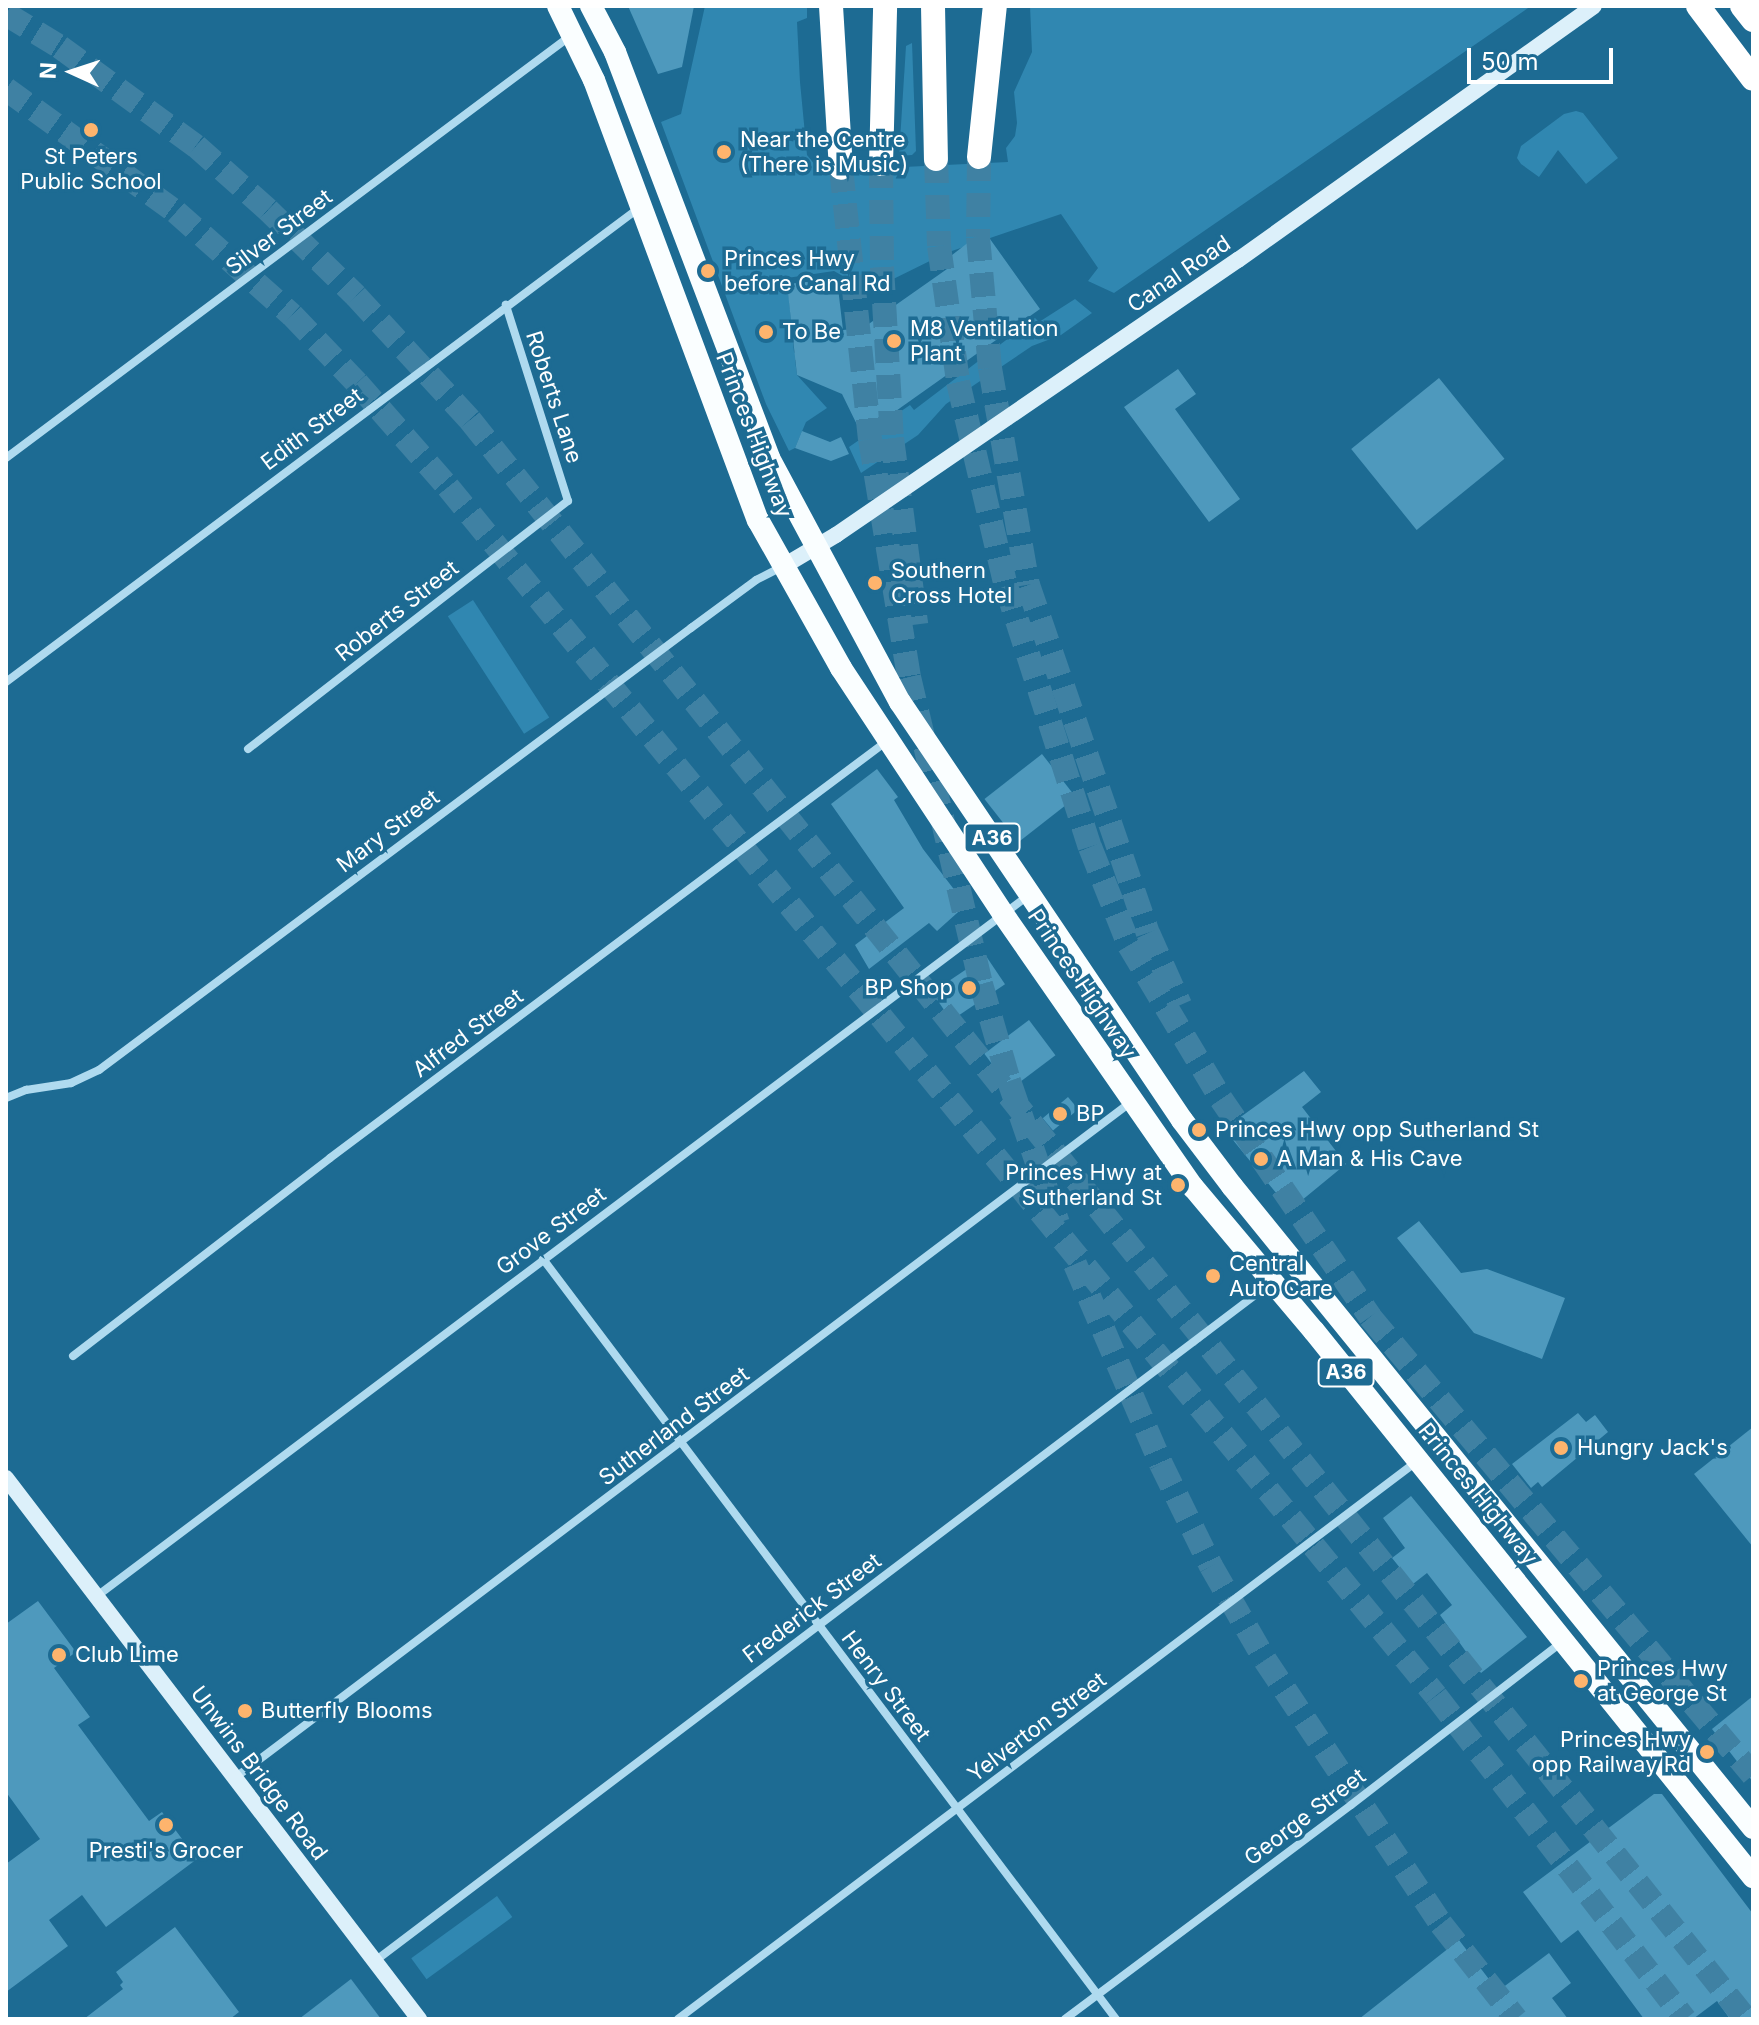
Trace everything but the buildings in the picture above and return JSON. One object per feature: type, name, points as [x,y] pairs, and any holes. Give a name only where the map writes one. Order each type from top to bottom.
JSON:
[{"type":"highway","name":"Princes Highway","points":[[558,6],[599,92],[758,520],[782,567],[887,741],[1131,1102],[1193,1187],[1753,1877]]},
{"type":"highway","name":"Princes Highway","points":[[591,6],[615,52],[769,458],[815,549],[900,702],[1182,1120],[1232,1186],[1753,1828]]},
{"type":"highway","points":[[831,6],[841,168]]},
{"type":"highway","points":[[881,164],[885,6]]},
{"type":"highway","points":[[933,6],[936,159]]},
{"type":"highway","points":[[979,157],[995,6]]},
{"type":"highway","points":[[1698,6],[1753,79]]},
{"type":"highway","points":[[1742,6],[1753,20]]},
{"type":"main road","name":"Canal Road","points":[[782,567],[815,549],[1238,260],[1594,6]]},
{"type":"main road","name":"Unwins Bridge Road","points":[[6,1478],[419,2019]]},
{"type":"street","name":"Silver Street","points":[[6,458],[574,34]]},
{"type":"street","name":"Edith Street","points":[[6,682],[640,207]]},
{"type":"street","name":"Roberts Lane","points":[[506,305],[568,501]]},
{"type":"street","name":"Roberts Street","points":[[248,749],[568,501]]},
{"type":"street","name":"Mary Street","points":[[6,1098],[26,1090],[71,1083],[99,1070],[756,580],[782,567]]},
{"type":"street","name":"Alfred Street","points":[[73,1356],[330,1158],[887,741]]},
{"type":"street","name":"Grove Street","points":[[96,1596],[1029,895]]},
{"type":"street","name":"Sutherland Street","points":[[236,1777],[1131,1102]]},
{"type":"street","name":"Henry Street","points":[[543,1259],[1116,2019]]},
{"type":"street","name":"Frederick Street","points":[[375,1961],[1272,1283]]},
{"type":"street","name":"Yelverton Street","points":[[678,2019],[810,1916],[958,1810],[1417,1461]]},
{"type":"street","name":"George Street","points":[[1065,2019],[1338,1815],[1563,1641]]},
{"type":"shaded area","points":[[705,6],[807,6],[807,18],[797,22],[800,82],[807,155],[820,171],[1008,162],[1006,148],[1015,136],[1017,123],[1014,92],[1032,52],[1030,6],[1531,6],[1114,293],[1088,281],[1098,268],[1061,214],[946,253],[869,291],[834,271],[787,278],[794,352],[801,359],[795,360],[797,375],[827,408],[806,422],[795,448],[789,451],[766,404],[661,122],[681,114]]},
{"type":"shaded area","points":[[912,43],[916,151],[912,155],[899,156],[906,46]]},
{"type":"shaded area","points":[[1583,113],[1618,158],[1586,184],[1558,150],[1539,177],[1521,164],[1517,158],[1521,146],[1564,114]]},
{"type":"shaded area","points":[[1075,299],[1092,313],[1061,335],[1032,346],[946,404],[918,435],[861,473],[849,447],[910,405],[914,410],[1035,318],[1039,322]]},
{"type":"shaded area","points":[[473,600],[549,717],[524,734],[448,616]]},
{"type":"shaded area","points":[[497,1896],[512,1917],[427,1979],[411,1958]]},
{"type":"tunnel","points":[[6,14],[60,47],[196,146],[268,210],[356,296],[470,420],[1746,2019]]},
{"type":"tunnel","points":[[6,89],[176,212],[292,315],[357,383],[448,487],[1436,1696],[1685,2019]]},
{"type":"tunnel","points":[[979,157],[978,237],[990,368],[1028,585],[1148,933],[1180,1005]]},
{"type":"tunnel","points":[[936,159],[939,246],[958,382],[1006,586],[1090,847],[1129,945],[1221,1099],[1370,1317],[1753,1775]]},
{"type":"tunnel","points":[[881,164],[882,267],[892,438],[916,624]]},
{"type":"tunnel","points":[[841,168],[870,439],[909,677],[981,984],[1009,1081],[1058,1223]]},
{"type":"tunnel","points":[[1075,1264],[1161,1464],[1211,1566],[1265,1660],[1441,1924],[1516,2019]]},
{"type":"place","name":"St Peters Public School","points":[[91,130]]},
{"type":"place","name":"Near the Centre (There is Music)","points":[[724,152]]},
{"type":"place","name":"Princes Hwy before Canal Rd","points":[[708,271]]},
{"type":"place","name":"To Be","points":[[766,332]]},
{"type":"place","name":"M8 Ventilation Plant","points":[[894,341]]},
{"type":"place","name":"Southern Cross Hotel","points":[[875,583]]},
{"type":"place","name":"BP Shop","points":[[969,988]]},
{"type":"place","name":"BP","points":[[1060,1114]]},
{"type":"place","name":"Princes Hwy opp Sutherland St","points":[[1199,1130]]},
{"type":"place","name":"A Man & His Cave","points":[[1261,1159]]},
{"type":"place","name":"Princes Hwy at Sutherland St","points":[[1178,1185]]},
{"type":"place","name":"Central Auto Care","points":[[1213,1276]]},
{"type":"place","name":"Hungry Jack's","points":[[1561,1448]]},
{"type":"place","name":"Club Lime","points":[[59,1655]]},
{"type":"place","name":"Princes Hwy at George St","points":[[1581,1681]]},
{"type":"place","name":"Butterfly Blooms","points":[[245,1711]]},
{"type":"place","name":"Princes Hwy opp Railway Rd","points":[[1707,1752]]},
{"type":"place","name":"Presti's Grocer","points":[[166,1825]]}]
